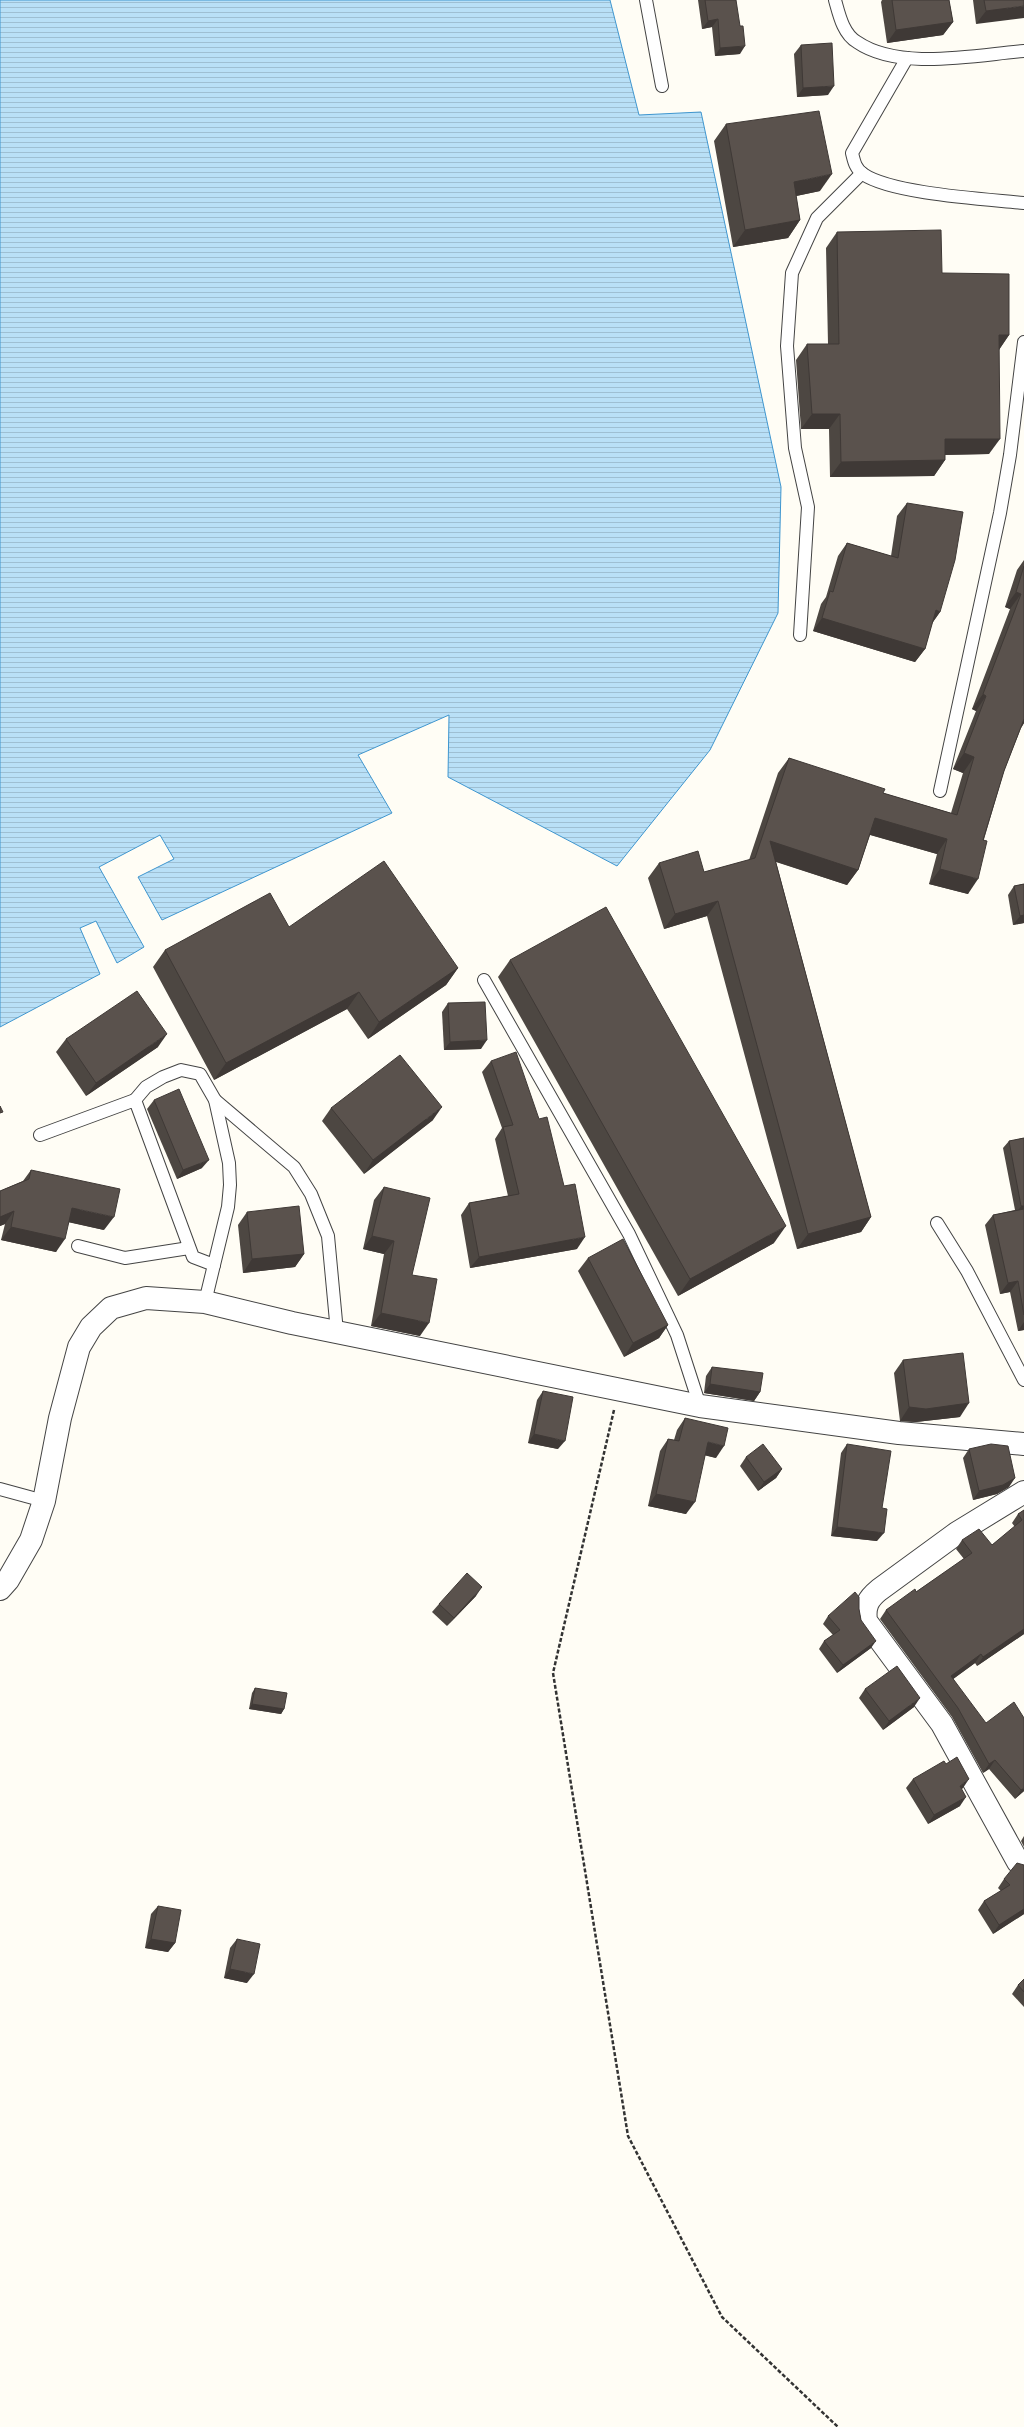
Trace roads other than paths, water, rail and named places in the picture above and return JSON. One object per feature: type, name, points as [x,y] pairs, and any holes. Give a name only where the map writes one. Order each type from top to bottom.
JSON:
[{"type":"street","points":[[0,1589],[8,1580],[32,1540],[44,1501],[60,1418],[79,1346],[91,1327],[111,1308],[146,1298],[206,1302],[337,1332],[700,1406],[899,1433],[1024,1444]]},
{"type":"street","points":[[1018,1862],[942,1724],[866,1621],[865,1614],[868,1599],[879,1590],[956,1533],[1024,1492]]},
{"type":"lane","points":[[646,0],[662,86]]},
{"type":"lane","points":[[835,0],[842,23],[855,42],[880,54],[907,58],[952,57],[1024,51]]},
{"type":"lane","points":[[907,58],[852,153],[855,165],[862,173],[883,183],[960,197],[1024,203],[1024,212]]},
{"type":"lane","points":[[800,635],[808,507],[795,448],[787,346],[792,273],[817,218],[862,173]]},
{"type":"lane","points":[[940,791],[1000,513],[1010,455],[1024,342]]},
{"type":"lane","points":[[484,980],[629,1234],[677,1335],[700,1406]]},
{"type":"lane","points":[[40,1135],[135,1100],[146,1087],[181,1070],[200,1074],[214,1100],[229,1163],[230,1185],[206,1302]]},
{"type":"lane","points":[[135,1100],[193,1257],[214,1265]]},
{"type":"lane","points":[[214,1100],[294,1166],[311,1194],[328,1236],[337,1332]]},
{"type":"lane","points":[[937,1223],[967,1271],[1024,1380]]},
{"type":"lane","points":[[78,1246],[125,1258],[189,1248]]},
{"type":"lane","points":[[0,1489],[44,1501]]},
{"type":"water","points":[[0,0],[610,0],[639,115],[701,112],[781,487],[778,613],[710,750],[617,866],[448,777],[449,715],[358,755],[392,813],[162,920],[138,877],[174,859],[160,835],[99,867],[144,947],[117,963],[96,921],[80,928],[100,974],[0,1027]]}]
